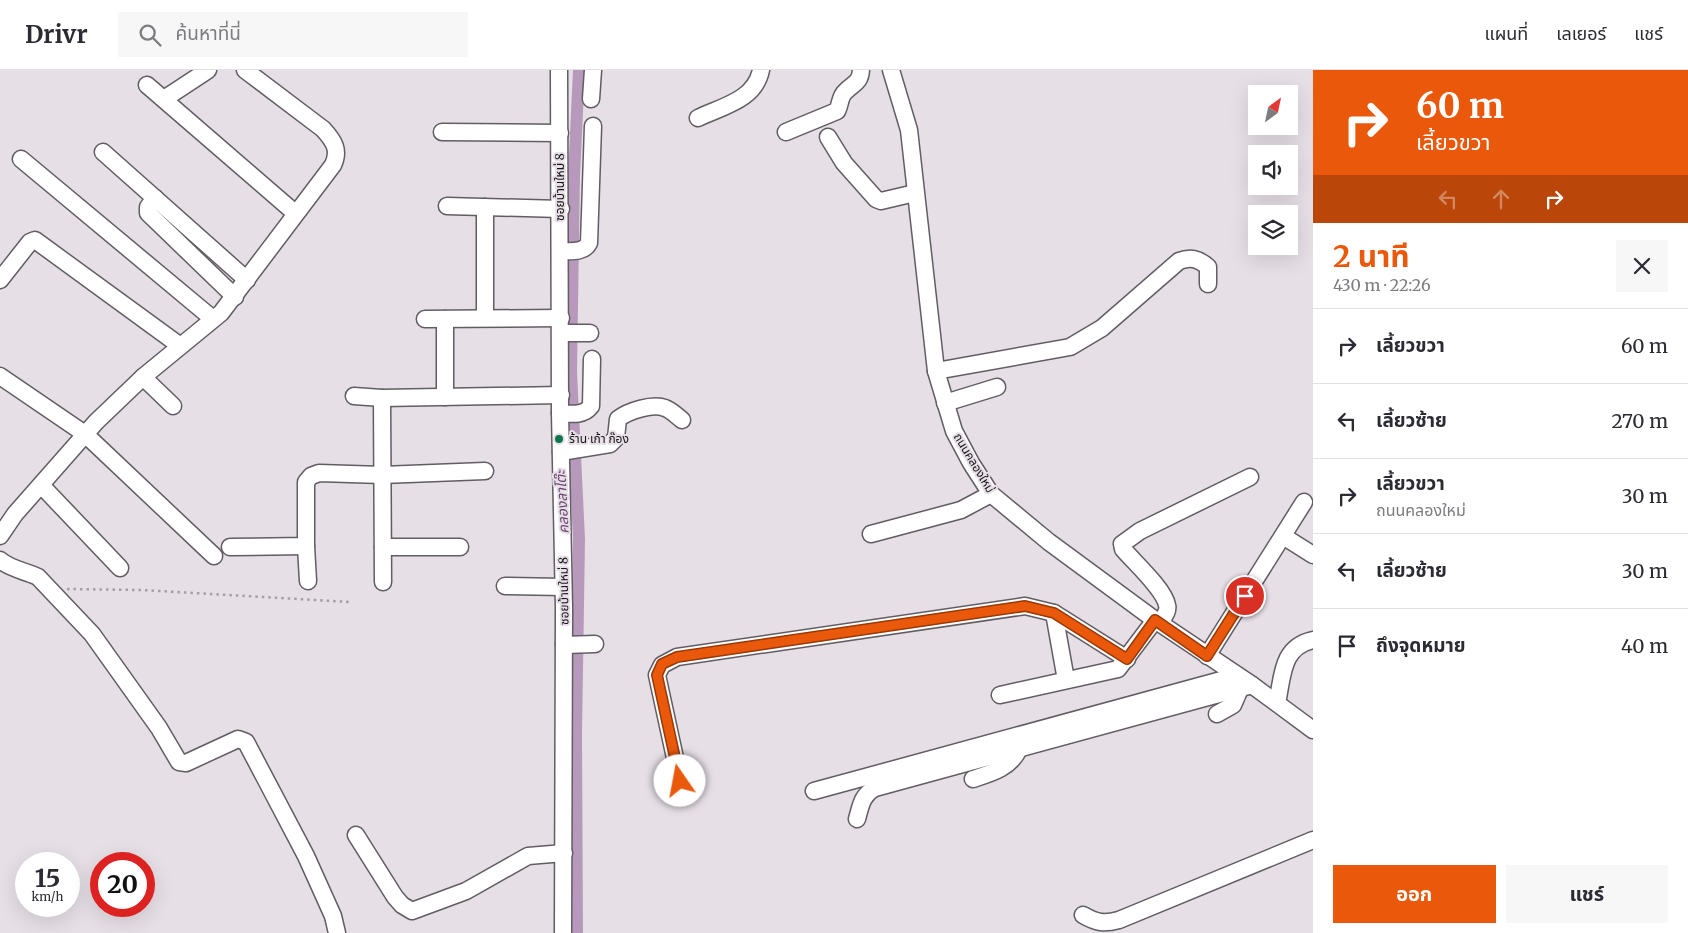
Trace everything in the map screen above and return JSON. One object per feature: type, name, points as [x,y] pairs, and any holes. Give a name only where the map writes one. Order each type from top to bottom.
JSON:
[{"type":"street","points":[[164,99],[208,70]]},
{"type":"street","points":[[0,536],[85,434],[143,376],[213,319],[235,297],[295,213],[333,165],[337,150],[332,139],[324,129],[245,70]]},
{"type":"street","name":"ซอยบ้านใหม่ 8","points":[[559,70],[560,209],[570,251],[572,330],[560,395],[569,414],[571,451],[563,587],[578,644],[564,853],[563,933]]},
{"type":"street","points":[[591,99],[593,70]]},
{"type":"street","points":[[698,118],[745,97],[758,81],[761,70]]},
{"type":"street","points":[[786,132],[837,112],[843,93],[856,85],[861,70]]},
{"type":"street","name":"ถนนคลองใหม่","points":[[891,70],[909,130],[936,371],[954,431],[991,494],[1049,542],[1157,622],[1243,683],[1277,703],[1313,730]]},
{"type":"street","points":[[147,85],[295,213]]},
{"type":"street","points":[[570,251],[587,248],[589,242],[593,126]]},
{"type":"street","points":[[442,132],[560,134]]},
{"type":"street","points":[[828,137],[844,163],[876,199],[881,200],[915,193]]},
{"type":"street","points":[[103,152],[247,280]]},
{"type":"street","points":[[21,159],[213,319]]},
{"type":"street","points":[[155,198],[148,207],[148,213],[235,297]]},
{"type":"street","points":[[447,206],[560,209]]},
{"type":"street","points":[[485,207],[485,318]]},
{"type":"street","points":[[0,280],[30,242],[35,240],[179,345]]},
{"type":"street","points":[[936,371],[1070,346],[1102,328],[1178,261],[1186,258],[1194,258],[1208,267],[1208,284]]},
{"type":"street","points":[[425,319],[485,318],[572,330]]},
{"type":"street","points":[[445,319],[446,397]]},
{"type":"street","points":[[569,414],[587,412],[591,406],[592,359]]},
{"type":"street","points":[[143,376],[173,406]]},
{"type":"street","points":[[1,378],[85,434],[214,556]]},
{"type":"street","points":[[945,403],[996,387]]},
{"type":"street","points":[[354,396],[382,398],[560,395]]},
{"type":"street","points":[[382,398],[383,582]]},
{"type":"street","points":[[571,451],[610,444],[616,438],[618,419],[631,412],[660,406],[667,408],[682,420]]},
{"type":"street","points":[[308,581],[306,482],[310,476],[319,473],[382,475],[485,471]]},
{"type":"street","points":[[1000,695],[1118,669],[1157,622],[1168,604],[1161,593],[1123,549],[1122,544],[1140,531],[1250,477]]},
{"type":"street","points":[[41,485],[120,568]]},
{"type":"street","points":[[871,534],[961,510],[991,494]]},
{"type":"street","points":[[1207,656],[1304,502]]},
{"type":"street","points":[[1283,536],[1313,555]]},
{"type":"street","points":[[230,547],[306,546]]},
{"type":"street","points":[[382,547],[460,547]]},
{"type":"street","points":[[0,560],[9,566],[27,571],[51,588],[92,634],[159,728],[178,762],[186,763],[238,739],[246,742],[306,856],[333,916],[337,933]]},
{"type":"street","points":[[505,586],[563,587]]},
{"type":"street","points":[[680,781],[657,675],[662,664],[677,657],[1025,606],[1054,613],[1127,659]]},
{"type":"street","points":[[1054,613],[1066,680]]},
{"type":"street","points":[[1277,703],[1286,661],[1296,645],[1313,640]]},
{"type":"street","points":[[1217,714],[1233,705],[1243,683]]},
{"type":"street","points":[[857,819],[863,798],[867,792],[876,788],[1019,749],[1243,683]]},
{"type":"street","points":[[814,791],[1243,683]]},
{"type":"street","points":[[973,780],[1005,766],[1015,757],[1019,749]]},
{"type":"street","points":[[356,835],[395,897],[402,905],[412,911],[466,891],[528,856],[564,853]]},
{"type":"street","points":[[1084,916],[1104,924],[1119,920],[1313,840]]},
{"type":"path","points":[[51,588],[141,590],[350,602]]},
{"type":"waterway","name":"คลองลาโต๊ะ","points":[[577,933],[576,734],[579,539],[571,372],[574,176],[579,70]]},
{"type":"place","name":"ร้าน เก้า ก๊อง","points":[[559,439]]},
{"type":"route","points":[[680,781],[657,675],[662,664],[677,657],[1025,606],[1054,613],[1127,659],[1155,620],[1207,656],[1245,596]]}]
